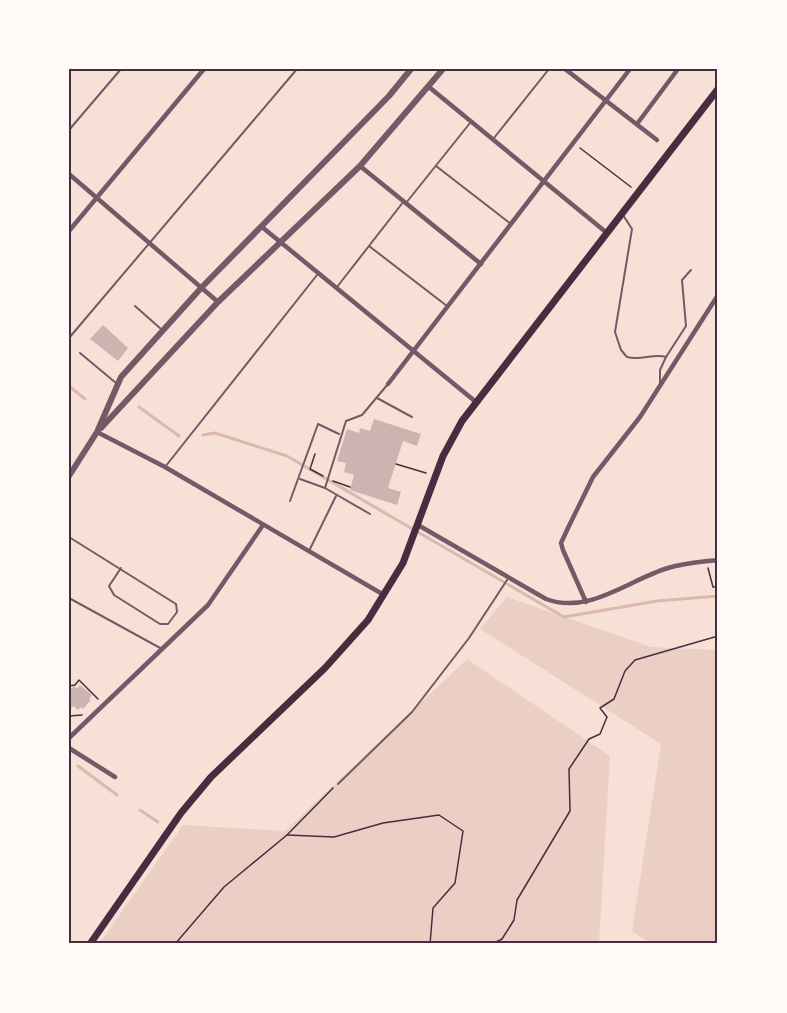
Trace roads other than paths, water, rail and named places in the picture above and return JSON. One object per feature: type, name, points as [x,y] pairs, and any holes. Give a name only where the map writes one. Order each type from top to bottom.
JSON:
[{"type":"main road","points":[[90,944],[181,813],[211,777],[351,641],[385,595],[403,563],[451,438],[476,402],[718,89]]},
{"type":"street","points":[[69,231],[204,69]]},
{"type":"street","points":[[97,432],[121,377],[202,287],[389,96],[411,69]]},
{"type":"street","points":[[69,474],[97,432],[218,302],[360,166],[443,69]]},
{"type":"street","points":[[566,69],[657,140]]},
{"type":"street","points":[[388,384],[630,69]]},
{"type":"street","points":[[637,123],[678,69]]},
{"type":"street","points":[[429,87],[470,123],[607,233]]},
{"type":"street","points":[[360,166],[481,264]]},
{"type":"street","points":[[69,174],[218,302]]},
{"type":"street","points":[[262,227],[317,275],[476,402]]},
{"type":"street","points":[[586,602],[561,543],[598,471],[640,417],[718,295]]},
{"type":"street","points":[[97,432],[165,467],[385,595]]},
{"type":"street","points":[[69,738],[208,605],[263,525]]},
{"type":"street","points":[[418,525],[555,602],[586,602],[667,568],[718,560]]},
{"type":"street","points":[[69,748],[115,777]]},
{"type":"lane","points":[[69,130],[121,69]]},
{"type":"lane","points":[[69,338],[297,69]]},
{"type":"lane","points":[[492,141],[549,69]]},
{"type":"lane","points":[[335,289],[470,123]]},
{"type":"lane","points":[[436,166],[511,224]]},
{"type":"lane","points":[[623,214],[632,229],[615,332],[616,341],[627,357],[637,360],[659,355],[666,357]]},
{"type":"lane","points":[[369,246],[448,307]]},
{"type":"lane","points":[[660,385],[660,370],[686,326],[682,280],[692,270]]},
{"type":"lane","points":[[165,467],[317,275]]},
{"type":"lane","points":[[135,306],[163,331]]},
{"type":"lane","points":[[80,353],[118,384]]},
{"type":"lane","points":[[325,488],[346,421],[362,415],[388,384]]},
{"type":"lane","points":[[377,398],[412,417]]},
{"type":"lane","points":[[290,501],[300,479],[318,424],[340,435]]},
{"type":"lane","points":[[300,479],[325,488],[370,514]]},
{"type":"lane","points":[[309,551],[336,496]]},
{"type":"lane","points":[[69,537],[121,568],[176,604],[177,612],[168,624],[160,624],[114,595],[109,586],[121,568]]},
{"type":"lane","points":[[338,783],[412,712],[469,638],[509,577]]},
{"type":"lane","points":[[69,598],[162,649]]},
{"type":"waterway","points":[[69,386],[85,399]]},
{"type":"waterway","points":[[139,407],[179,436]]},
{"type":"waterway","points":[[203,435],[215,433],[287,456],[564,617],[657,601],[718,596]]},
{"type":"waterway","points":[[78,766],[117,795]]},
{"type":"waterway","points":[[140,810],[158,822]]}]
